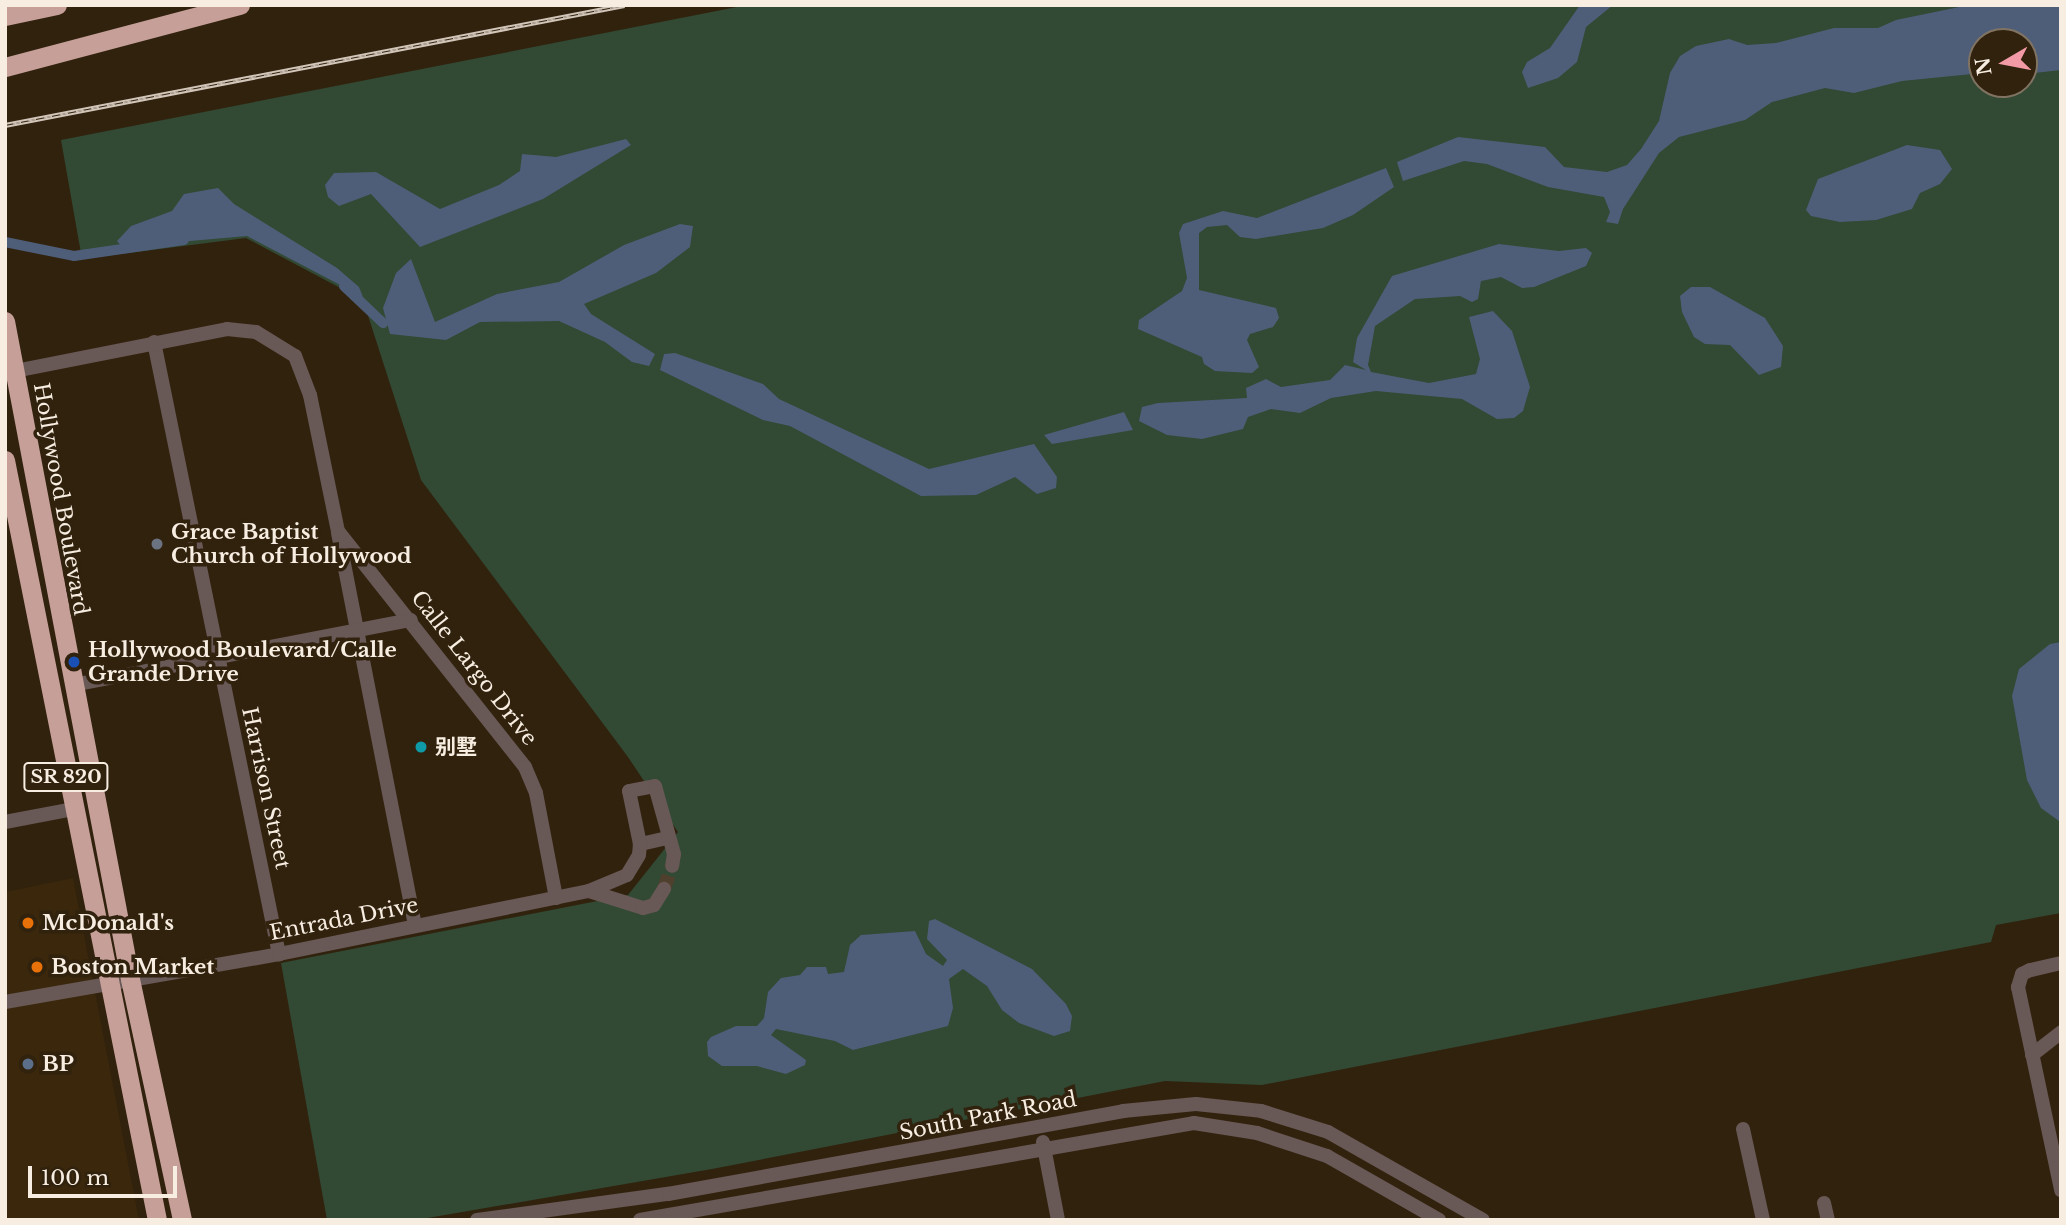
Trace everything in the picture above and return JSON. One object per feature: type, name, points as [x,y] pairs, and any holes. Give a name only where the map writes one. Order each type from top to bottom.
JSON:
[{"type":"highway","points":[[5,16],[57,5]]},
{"type":"highway","points":[[7,67],[240,5]]},
{"type":"highway","name":"Hollywood Boulevard","points":[[6,331],[130,979],[182,1220]]},
{"type":"highway","name":"SR 820","points":[[5,460],[107,984],[157,1220]]},
{"type":"highway","points":[[42,650],[60,676],[73,685]]},
{"type":"highway","points":[[55,716],[73,727],[89,771]]},
{"type":"street","name":"Calle Largo Drive","points":[[15,371],[227,329],[256,332],[295,356],[310,395],[338,531],[525,767],[536,793],[556,898]]},
{"type":"street","name":"Harrison Street","points":[[154,342],[279,954]]},
{"type":"street","points":[[338,531],[415,926]]},
{"type":"street","points":[[73,685],[411,620]]},
{"type":"street","points":[[625,903],[621,880],[633,866],[640,844],[629,791],[655,786],[667,838],[674,854],[672,866]]},
{"type":"street","points":[[5,822],[72,808]]},
{"type":"street","points":[[640,844],[667,838]]},
{"type":"street","name":"Entrada Drive","points":[[12,1000],[279,954],[589,891],[621,880]]},
{"type":"street","points":[[589,891],[625,903],[654,905],[664,889]]},
{"type":"street","points":[[2061,963],[2022,974],[2018,987],[2061,1190]]},
{"type":"street","points":[[2032,1055],[2061,1032]]},
{"type":"street","name":"South Park Road","points":[[477,1220],[668,1194],[1168,1105],[1261,1111],[1328,1132],[1483,1220]]},
{"type":"street","name":"South Park Road","points":[[640,1220],[1170,1126],[1223,1127],[1283,1140],[1327,1156],[1439,1220]]},
{"type":"street","points":[[1041,1128],[1058,1220]]},
{"type":"street","points":[[1743,1129],[1763,1220]]},
{"type":"street","points":[[1824,1203],[1828,1220]]},
{"type":"shaded area","points":[[73,878],[139,1220],[5,1220],[5,892]]},
{"type":"green space","points":[[747,5],[2061,5],[2061,913],[1996,925],[1991,942],[1262,1085],[1165,1081],[712,1169],[416,1220],[327,1220],[281,963],[628,895],[678,832],[628,757],[421,480],[363,300],[246,238],[82,259],[61,140]]},
{"type":"water","points":[[1580,5],[1613,5],[1586,27],[1577,62],[1558,78],[1528,88],[1522,72],[1527,62],[1550,48]]},
{"type":"water","points":[[1969,5],[2061,5],[2061,70],[2038,72],[2038,28],[1968,28],[1968,74],[1902,81],[1854,93],[1825,88],[1772,102],[1745,120],[1679,137],[1659,153],[1623,209],[1618,224],[1606,222],[1610,212],[1604,197],[1548,187],[1487,164],[1464,161],[1403,181],[1397,162],[1458,137],[1545,147],[1564,167],[1607,172],[1627,165],[1641,149],[1659,121],[1670,73],[1680,56],[1696,46],[1729,39],[1747,45],[1776,43],[1834,28],[1878,28],[1896,20]]},
{"type":"water","points":[[626,139],[631,145],[543,199],[420,247],[371,194],[339,206],[328,197],[325,185],[334,173],[376,172],[440,209],[499,185],[520,171],[522,154],[556,157]]},
{"type":"water","points":[[1907,145],[1940,150],[1952,169],[1940,184],[1920,193],[1912,209],[1876,220],[1840,222],[1811,216],[1806,210],[1818,179]]},
{"type":"water","points":[[1386,168],[1394,187],[1353,215],[1323,228],[1256,239],[1240,237],[1227,225],[1207,227],[1199,233],[1199,290],[1276,308],[1279,318],[1273,327],[1250,334],[1247,340],[1259,367],[1252,373],[1215,371],[1204,364],[1202,357],[1138,329],[1139,320],[1182,291],[1187,278],[1179,233],[1183,224],[1223,211],[1257,218]]},
{"type":"water","points":[[218,188],[234,204],[337,268],[359,287],[363,297],[247,236],[122,247],[117,241],[131,226],[172,211],[184,194]]},
{"type":"water","points":[[680,224],[693,226],[690,247],[656,273],[584,304],[591,314],[655,354],[649,366],[632,362],[605,342],[559,321],[480,322],[446,340],[390,334],[383,308],[396,273],[411,259],[435,322],[497,294],[559,282],[624,245]]},
{"type":"water","points":[[1499,244],[1559,251],[1586,248],[1592,253],[1586,266],[1534,287],[1522,288],[1501,277],[1481,281],[1478,299],[1472,302],[1460,296],[1415,299],[1375,326],[1368,365],[1371,372],[1429,383],[1476,374],[1480,359],[1469,317],[1493,311],[1512,331],[1530,387],[1523,411],[1514,418],[1497,419],[1462,399],[1376,391],[1331,398],[1300,413],[1271,409],[1248,417],[1243,429],[1202,439],[1167,435],[1139,421],[1142,407],[1158,403],[1247,398],[1246,388],[1266,379],[1281,387],[1330,380],[1345,365],[1366,370],[1353,362],[1357,338],[1392,276]]},
{"type":"water","points":[[1691,287],[1710,287],[1765,318],[1783,346],[1781,367],[1759,375],[1730,345],[1705,344],[1694,337],[1682,312],[1680,296]]},
{"type":"water","points":[[675,353],[763,384],[779,399],[929,469],[1034,444],[1057,477],[1056,488],[1037,494],[1015,477],[976,495],[921,496],[790,426],[763,420],[660,370],[664,354]]},
{"type":"water","points":[[1124,412],[1133,430],[1052,444],[1044,435]]},
{"type":"water","points":[[2061,642],[2059,821],[2041,808],[2027,780],[2012,696],[2019,669],[2050,644]]},
{"type":"water","points":[[935,919],[1032,969],[1066,1004],[1072,1016],[1070,1031],[1054,1036],[1019,1023],[1002,1010],[987,986],[963,969],[949,979],[953,1008],[948,1026],[853,1050],[835,1041],[776,1029],[771,1035],[806,1060],[805,1065],[786,1074],[757,1066],[722,1066],[708,1056],[707,1042],[711,1037],[736,1026],[757,1026],[764,1018],[768,992],[781,978],[800,975],[807,967],[826,967],[828,974],[844,972],[850,945],[861,935],[915,931],[926,954],[943,966],[947,960],[927,939],[929,921]]},
{"type":"waterway","points":[[5,242],[74,256],[184,240]]},
{"type":"waterway","points":[[344,286],[383,323]]},
{"type":"tunnel","points":[[664,889],[672,866]]},
{"type":"railway","points":[[5,125],[624,5]]},
{"type":"place","name":"Grace Baptist Church of Hollywood","points":[[157,544]]},
{"type":"place","name":"Hollywood Boulevard/Calle Grande Drive","points":[[74,662]]},
{"type":"place","name":"别墅","points":[[421,747]]},
{"type":"place","name":"McDonald's","points":[[28,923]]},
{"type":"place","name":"Boston Market","points":[[37,967]]},
{"type":"place","name":"BP","points":[[28,1064]]}]
